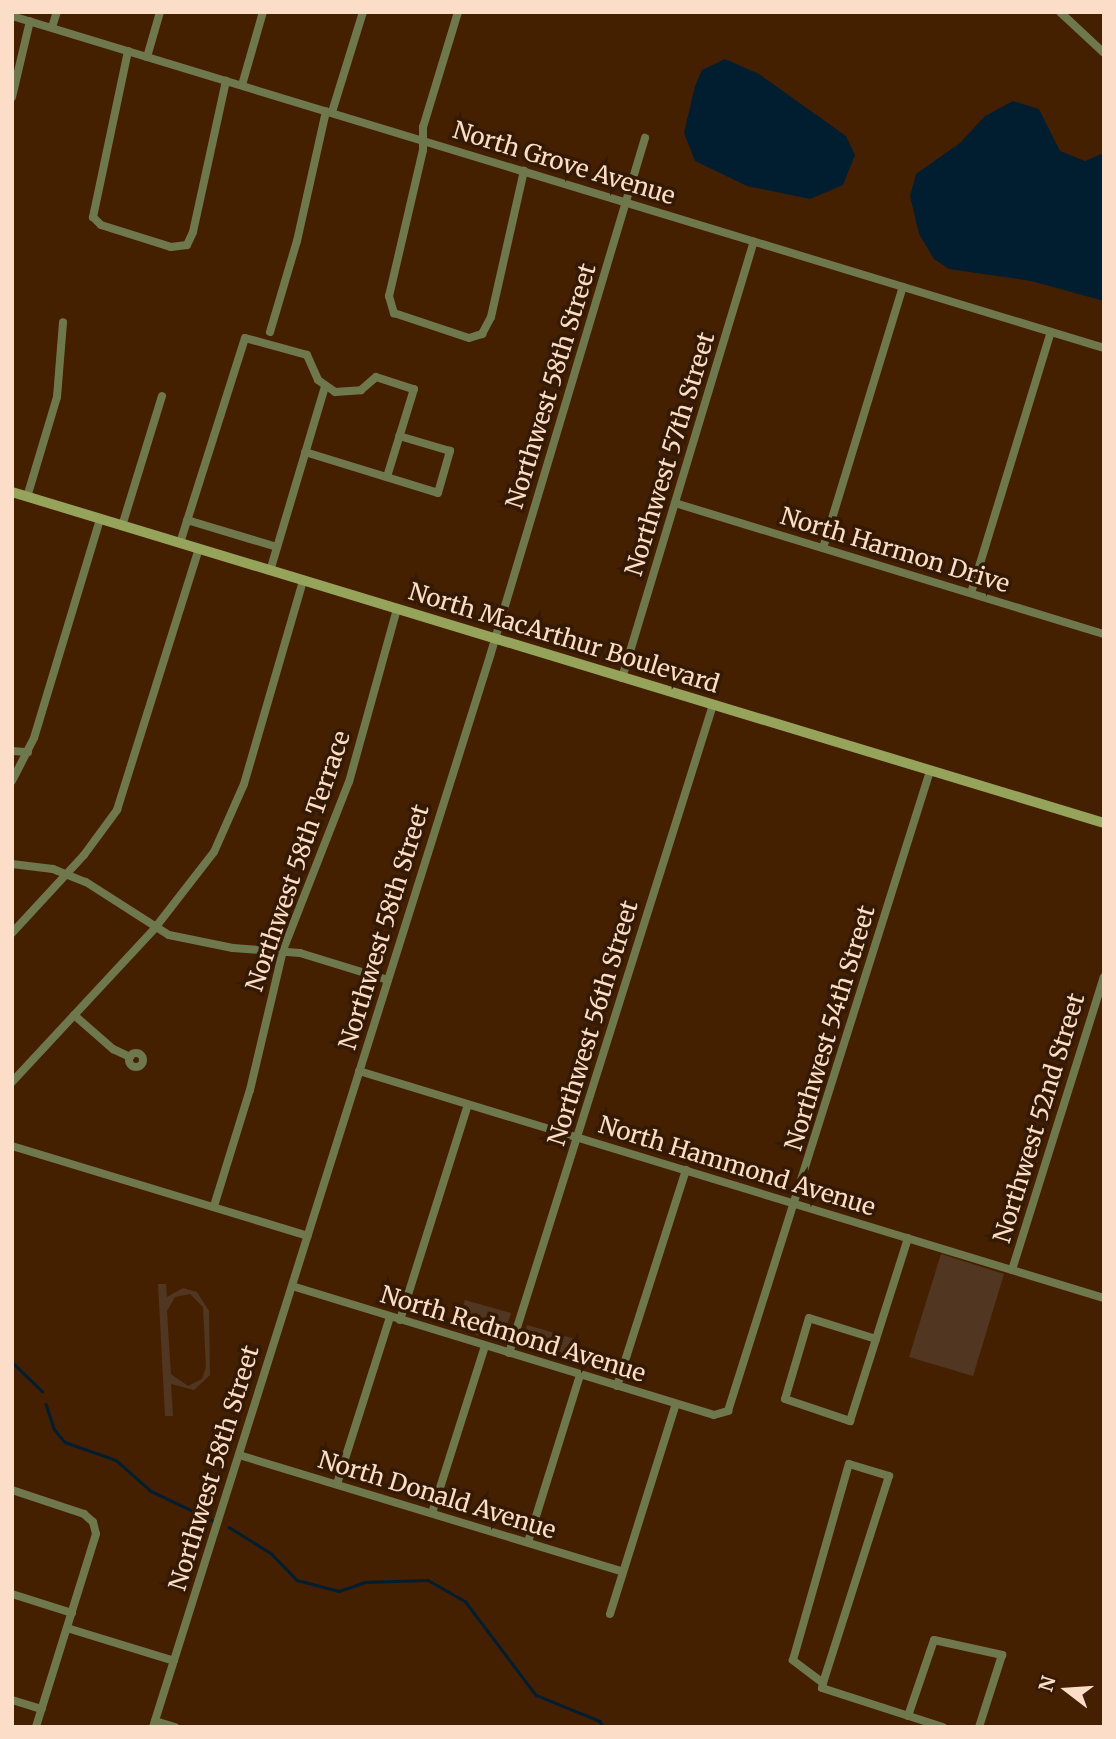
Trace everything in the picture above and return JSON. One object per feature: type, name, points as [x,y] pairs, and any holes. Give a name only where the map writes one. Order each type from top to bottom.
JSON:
[{"type":"main road","name":"North MacArthur Boulevard","points":[[12,492],[1104,824]]},
{"type":"street","points":[[52,27],[57,12]]},
{"type":"street","points":[[147,57],[160,12]]},
{"type":"street","points":[[242,85],[263,12]]},
{"type":"street","points":[[270,332],[297,241],[329,111],[363,12]]},
{"type":"street","points":[[458,12],[423,140],[388,302],[400,317],[474,339],[486,330],[524,171]]},
{"type":"street","points":[[1060,12],[1104,53]]},
{"type":"street","name":"North Grove Avenue","points":[[12,16],[1104,348]]},
{"type":"street","points":[[12,97],[30,21]]},
{"type":"street","points":[[128,51],[92,209],[96,222],[136,236],[179,248],[191,240],[226,80]]},
{"type":"street","name":"Northwest 58th Street","points":[[154,1724],[494,639],[645,138]]},
{"type":"street","name":"Northwest 57th Street","points":[[622,678],[754,242]]},
{"type":"street","points":[[823,548],[903,287]]},
{"type":"street","points":[[27,497],[57,397],[64,321]]},
{"type":"street","points":[[971,593],[1051,332]]},
{"type":"street","points":[[180,543],[240,342],[254,338],[307,355],[325,387],[270,571]]},
{"type":"street","points":[[325,387],[351,393],[376,377],[414,389],[387,477]]},
{"type":"street","points":[[122,526],[162,396]]},
{"type":"street","points":[[305,452],[438,493],[450,452],[399,436]]},
{"type":"street","name":"North Harmon Drive","points":[[675,503],[1104,634]]},
{"type":"street","points":[[12,781],[28,752],[100,519]]},
{"type":"street","points":[[187,520],[277,547]]},
{"type":"street","points":[[12,933],[68,874],[103,832],[127,785],[199,549]]},
{"type":"street","points":[[12,1082],[155,928],[201,872],[236,807],[303,581]]},
{"type":"street","name":"Northwest 58th Terrace","points":[[214,1206],[250,1090],[283,950],[349,782],[397,609]]},
{"type":"street","name":"Northwest 56th Street","points":[[509,1353],[713,705]]},
{"type":"street","points":[[12,751],[28,752]]},
{"type":"street","name":"Northwest 54th Street","points":[[724,1414],[731,1406],[930,771]]},
{"type":"street","points":[[12,864],[68,874],[106,893],[155,928],[210,944],[283,950],[388,980]]},
{"type":"street","name":"Northwest 52nd Street","points":[[1012,1270],[1104,977]]},
{"type":"street","points":[[74,1015],[113,1049],[130,1057]]},
{"type":"street","name":"North Hammond Avenue","points":[[359,1071],[1104,1298]]},
{"type":"street","points":[[400,1320],[468,1104]]},
{"type":"street","points":[[12,1146],[308,1236]]},
{"type":"street","points":[[617,1386],[685,1170]]},
{"type":"street","points":[[876,1339],[809,1318],[785,1399],[850,1420],[876,1339],[908,1238]]},
{"type":"street","name":"North Redmond Avenue","points":[[292,1286],[677,1404],[724,1414]]},
{"type":"street","points":[[337,1484],[390,1317]]},
{"type":"street","points":[[432,1513],[485,1346]]},
{"type":"street","points":[[528,1542],[580,1375]]},
{"type":"street","points":[[610,1614],[677,1404]]},
{"type":"street","name":"North Donald Avenue","points":[[239,1455],[623,1572]]},
{"type":"street","points":[[823,1684],[793,1660],[849,1464],[889,1476],[822,1688],[943,1727]]},
{"type":"street","points":[[12,1490],[84,1514],[93,1522],[96,1534],[36,1727]]},
{"type":"street","points":[[12,1594],[72,1613]]},
{"type":"street","points":[[67,1628],[174,1661]]},
{"type":"street","points":[[908,1716],[933,1640],[1002,1655],[979,1727]]},
{"type":"street","points":[[12,1700],[41,1709]]},
{"type":"street","points":[[154,1724],[176,1727]]},
{"type":"shaded area","points":[[941,1254],[1004,1274],[973,1376],[909,1357]]},
{"type":"shaded area","points":[[158,1284],[166,1284],[167,1297],[183,1288],[197,1292],[209,1311],[210,1375],[194,1390],[171,1384],[173,1416],[165,1416]],"holes":[[[190,1294],[203,1307],[206,1367],[202,1379],[188,1386],[171,1374],[167,1311],[175,1297]]]},
{"type":"shaded area","points":[[465,1300],[511,1313],[502,1342],[456,1329]]},
{"type":"shaded area","points":[[527,1325],[575,1339],[569,1361],[520,1348]]},
{"type":"water","points":[[725,59],[759,74],[846,136],[855,155],[843,185],[810,199],[747,186],[695,161],[684,133],[695,86],[702,70]]},
{"type":"water","points":[[1013,101],[1039,109],[1060,151],[1085,161],[1104,153],[1104,301],[1031,281],[949,269],[934,259],[919,234],[910,196],[916,174],[960,143],[985,116]]},
{"type":"waterway","points":[[12,1362],[42,1391]]},
{"type":"waterway","points":[[46,1404],[54,1429],[65,1442],[116,1460],[151,1491],[214,1521]]},
{"type":"waterway","points":[[229,1527],[272,1554],[297,1580],[339,1591],[365,1582],[428,1580],[465,1601],[536,1695],[600,1721],[603,1727]]},
{"type":"waterway","points":[[681,1727],[690,1727]]}]
